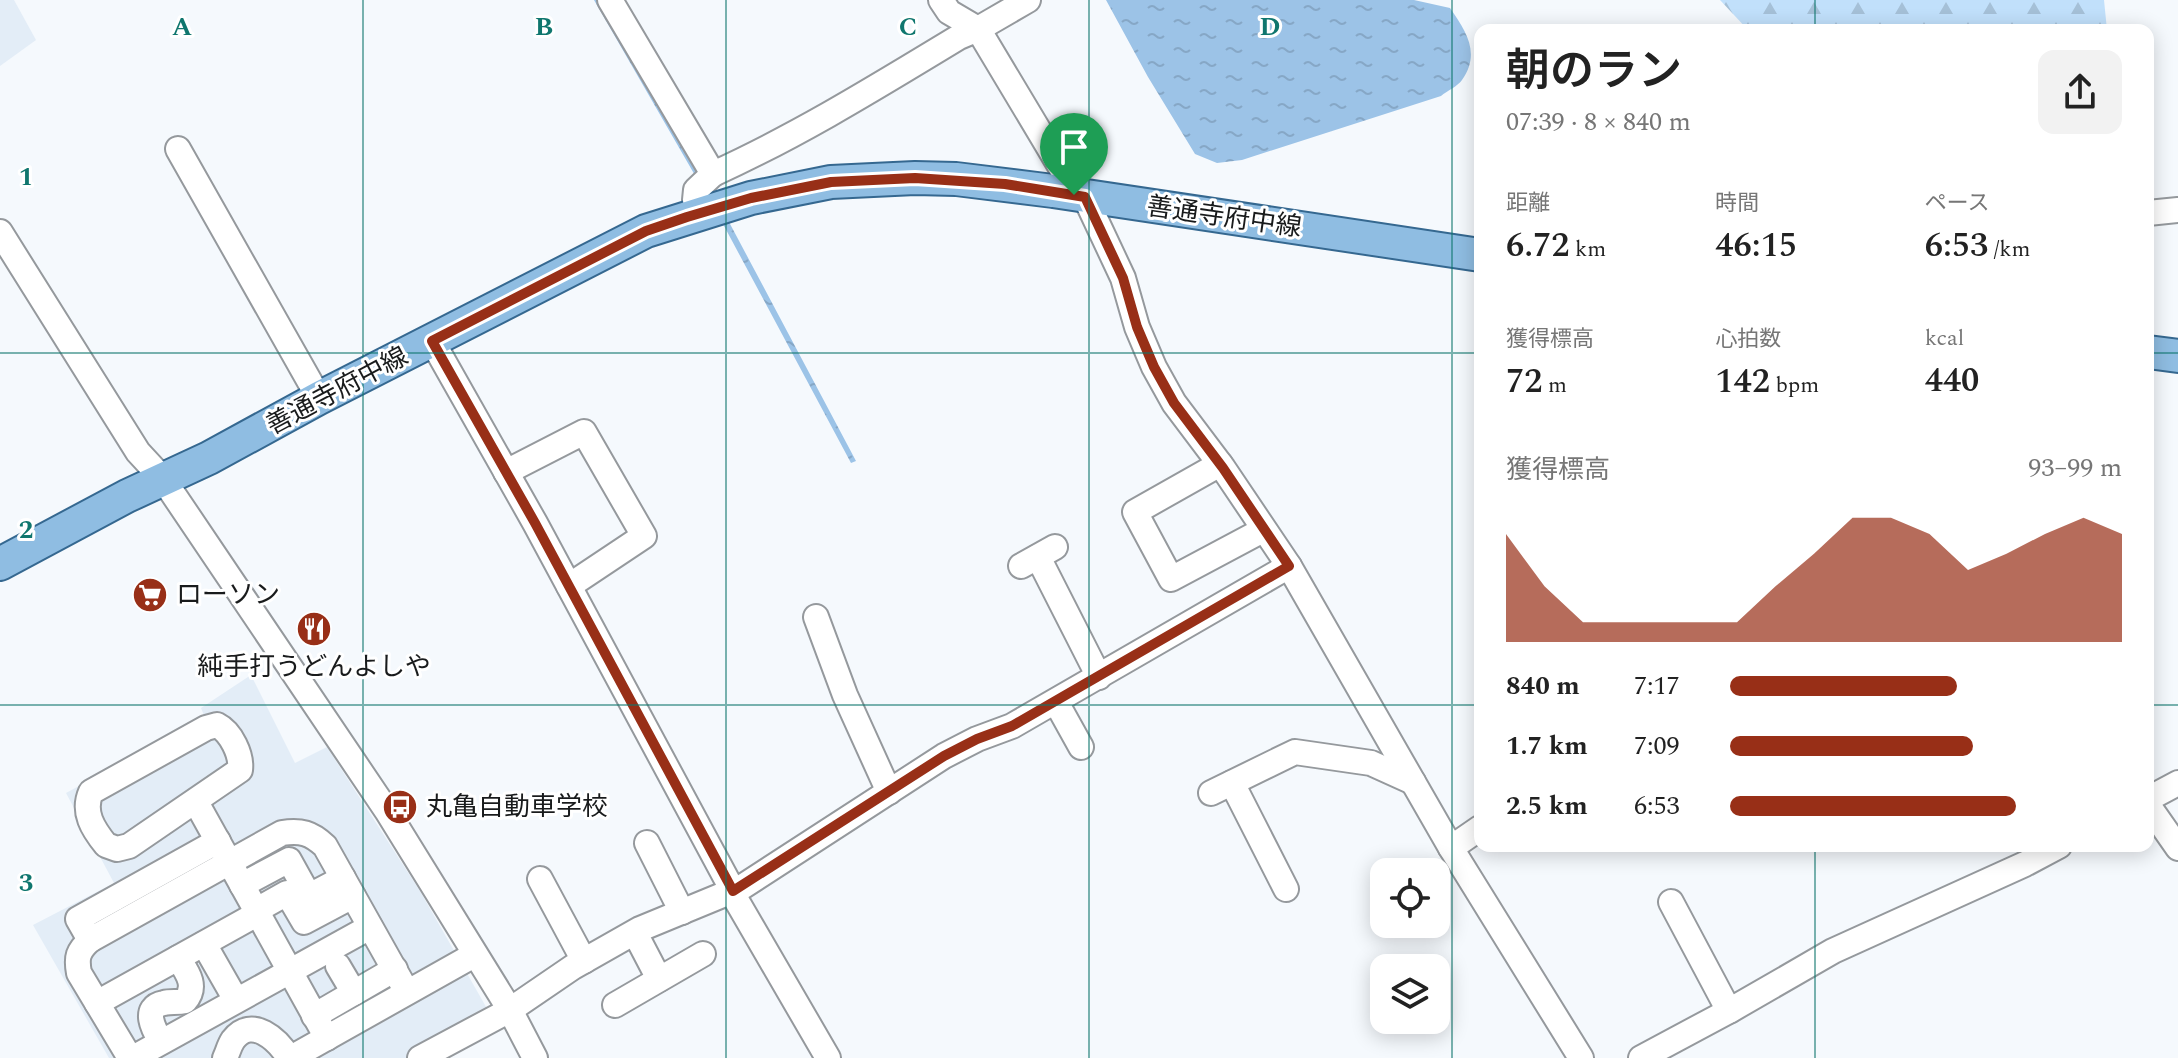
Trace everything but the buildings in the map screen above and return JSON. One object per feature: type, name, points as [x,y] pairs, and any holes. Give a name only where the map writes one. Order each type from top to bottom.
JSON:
[{"type":"main road","name":"善通寺府中線","points":[[0,564],[646,231],[751,198],[831,182],[956,179],[1474,254]]},
{"type":"main road","points":[[2154,353],[2178,356]]},
{"type":"street","points":[[610,0],[713,174]]},
{"type":"street","points":[[941,0],[949,12],[978,29],[1080,196],[1123,278],[1137,327],[1174,403],[1220,464],[1289,566],[1451,848],[1581,1058]]},
{"type":"street","points":[[699,213],[696,190],[713,174],[795,135],[959,37],[1028,0]]},
{"type":"street","points":[[178,149],[319,398]]},
{"type":"street","points":[[2154,212],[2178,210]]},
{"type":"street","points":[[0,232],[138,452],[163,479],[387,811],[510,1010],[535,1058]]},
{"type":"street","points":[[432,341],[569,586],[732,891],[828,1058]]},
{"type":"street","points":[[506,472],[584,432],[644,536],[569,586]]},
{"type":"street","points":[[1220,464],[1135,512],[1171,579],[1263,530]]},
{"type":"street","points":[[1038,557],[1099,677]]},
{"type":"street","points":[[420,1058],[510,1010],[584,961],[635,933],[732,891],[944,756],[1012,726],[1056,702],[1289,566]]},
{"type":"street","points":[[816,617],[845,695],[889,792]]},
{"type":"street","points":[[1056,702],[1081,747]]},
{"type":"street","points":[[217,725],[224,729],[238,752],[240,770],[196,802],[129,846],[117,849],[106,845],[86,812],[86,802],[91,792],[206,728],[217,725]]},
{"type":"street","points":[[1286,889],[1222,788],[1295,752],[1371,763],[1413,782]]},
{"type":"street","points":[[2154,796],[2178,783]]},
{"type":"street","points":[[196,802],[327,1038]]},
{"type":"street","points":[[2154,814],[2178,848]]},
{"type":"street","points":[[370,927],[236,1000],[169,1047],[132,1058],[79,973],[76,961],[79,949],[90,940],[282,833],[299,831],[314,836],[325,846],[407,992]]},
{"type":"street","points":[[1451,848],[1474,832]]},
{"type":"street","points":[[90,940],[78,919],[218,841]]},
{"type":"street","points":[[647,843],[682,912]]},
{"type":"street","points":[[1641,1058],[1833,951],[2048,852]]},
{"type":"street","points":[[242,885],[289,860],[309,896],[348,887]]},
{"type":"street","points":[[540,879],[584,961]]},
{"type":"street","points":[[97,1003],[204,944],[287,893],[304,922],[348,887]]},
{"type":"street","points":[[1671,902],[1729,1011]]},
{"type":"street","points":[[635,933],[659,979]]},
{"type":"street","points":[[204,944],[236,1000]]},
{"type":"street","points":[[615,1005],[703,954]]},
{"type":"street","points":[[225,1058],[235,1037],[254,1030],[266,1032],[277,1040],[290,1058],[474,955]]},
{"type":"street","points":[[169,1047],[150,1020],[156,1006],[185,1001],[190,994],[192,987],[178,958]]},
{"type":"street","points":[[338,966],[354,993]]},
{"type":"street","points":[[314,1016],[395,969]]},
{"type":"shaded area","points":[[0,0],[14,0],[36,40],[0,66]]},
{"type":"shaded area","name":"丸亀自動車学校","points":[[251,675],[295,763],[327,747],[420,891],[489,1012],[411,1058],[109,1058],[33,925],[114,883],[66,793],[205,718],[201,708]]},
{"type":"green space","points":[[1720,0],[2104,0],[2106,24],[1742,24]]},
{"type":"water","points":[[594,0],[601,0],[729,222],[856,461],[851,463],[723,224]]},
{"type":"water","points":[[1106,0],[1414,0],[1450,8],[1466,34],[1471,51],[1470,61],[1460,82],[1441,96],[1242,160],[1217,163],[1195,154]]},
{"type":"place","name":"ローソン","points":[[150,595]]},
{"type":"place","name":"純手打うどんよしや","points":[[314,629]]},
{"type":"place","name":"丸亀自動車学校","points":[[400,807]]},
{"type":"route","points":[[915,178],[1005,184],[1074,195],[1085,197],[1114,257],[1137,327],[1174,403],[1223,468],[1289,566],[1012,726],[944,756],[733,891],[535,523],[432,341],[646,231],[751,198],[831,182],[915,178]]}]
